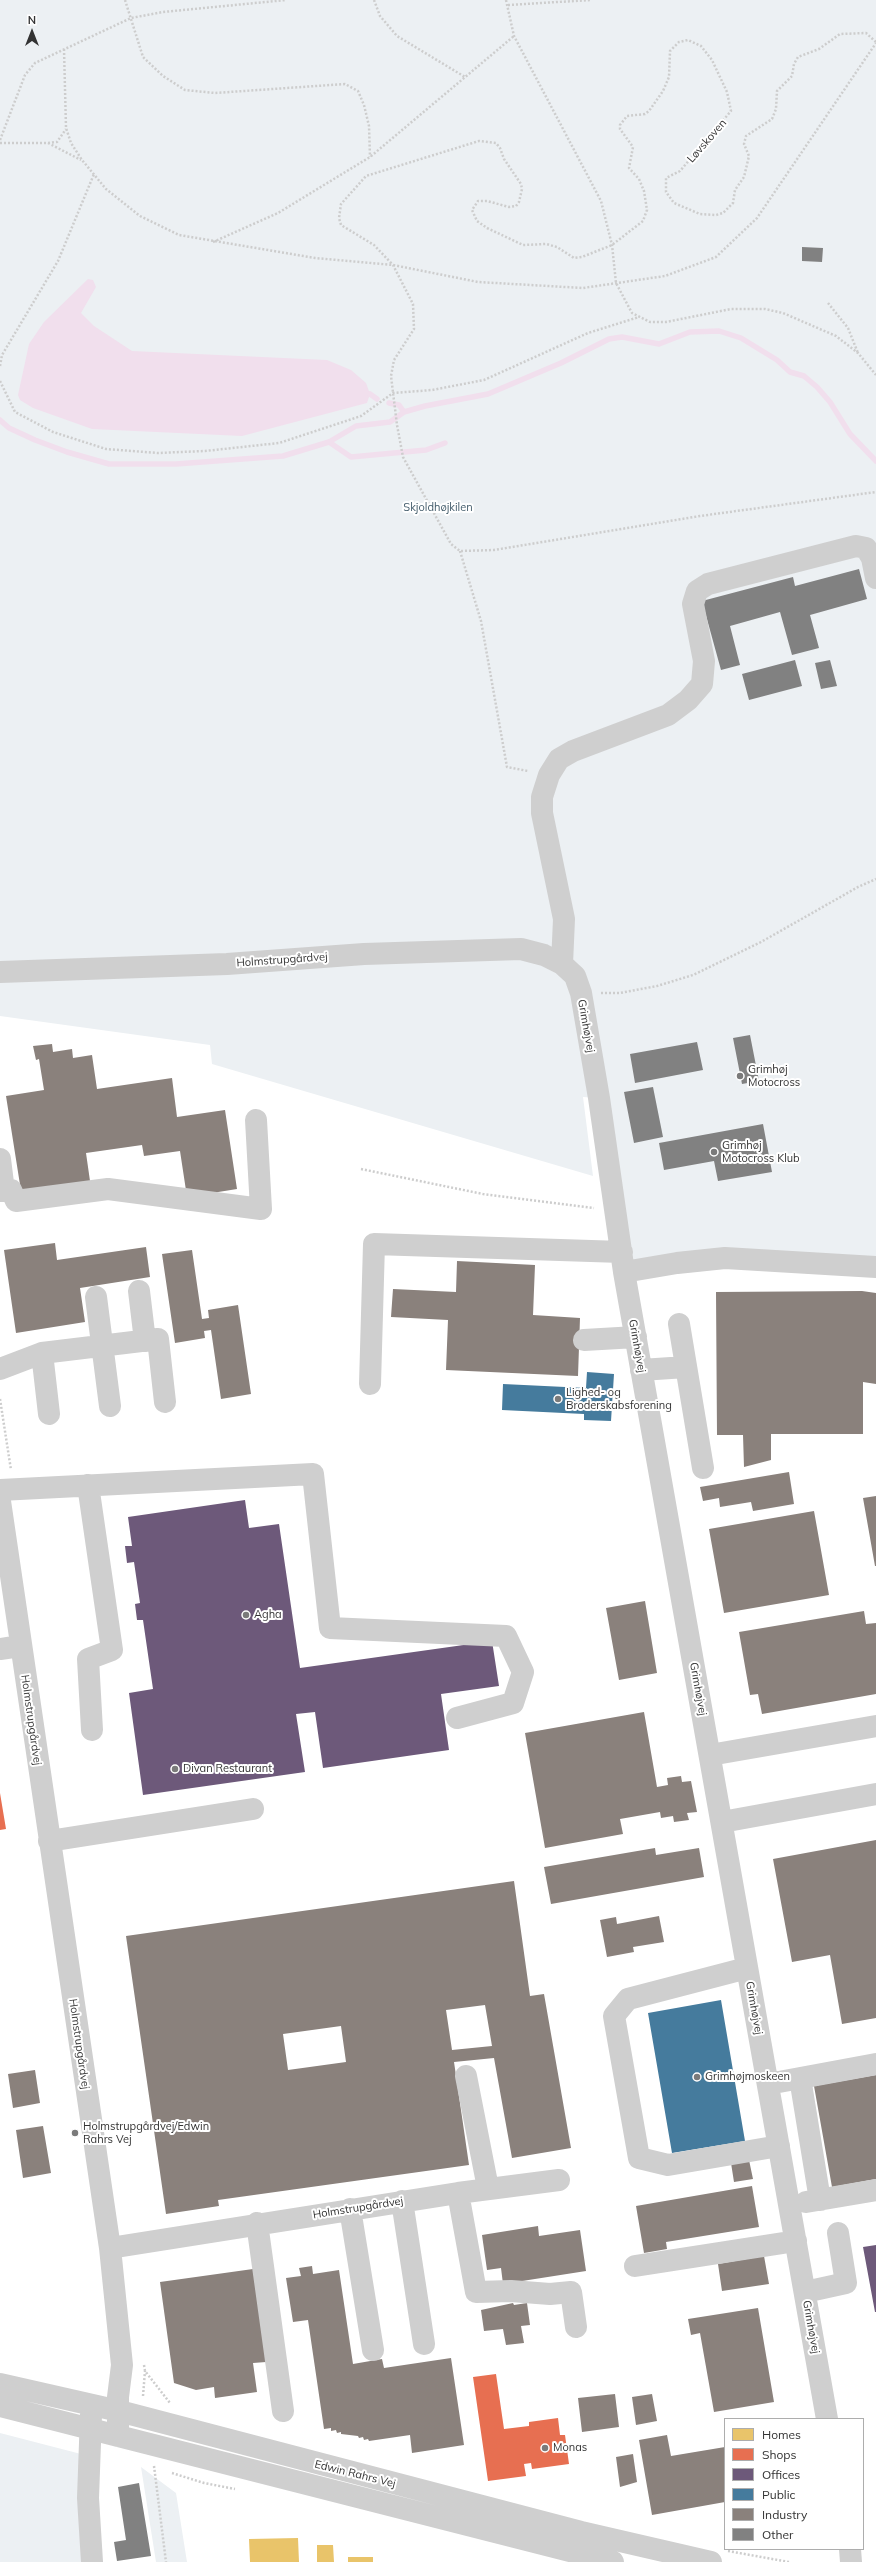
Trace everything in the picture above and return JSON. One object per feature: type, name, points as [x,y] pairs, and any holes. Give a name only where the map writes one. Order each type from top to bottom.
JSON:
[{"type":"street","points":[[562,964],[564,919],[542,813],[542,797],[549,775],[559,760],[573,751],[668,715],[688,700],[702,684],[704,661],[693,604],[697,591],[708,584],[856,546],[866,548],[872,558],[876,578]]},
{"type":"street","name":"Holmstrupgårdvej","points":[[0,972],[227,964],[364,954],[521,949],[544,955],[562,964]]},
{"type":"street","name":"Grimhøjvej","points":[[562,964],[575,976],[580,993],[617,1211],[623,1262],[641,1370],[827,2418]]},
{"type":"street","points":[[0,1159],[2,1191],[11,1190],[16,1201],[108,1189],[261,1209],[256,1120]]},
{"type":"street","points":[[370,1384],[374,1244],[623,1262],[677,1263],[725,1258],[876,1267]]},
{"type":"street","points":[[139,1291],[145,1341]]},
{"type":"street","points":[[96,1297],[110,1406]]},
{"type":"street","points":[[679,1324],[703,1468]]},
{"type":"street","points":[[584,1340],[636,1337]]},
{"type":"street","points":[[0,1369],[42,1353],[158,1339],[165,1402]]},
{"type":"street","points":[[42,1353],[49,1414]]},
{"type":"street","points":[[641,1370],[686,1367]]},
{"type":"street","points":[[0,1490],[313,1474],[330,1628],[506,1636],[523,1672],[513,1703],[458,1718]]},
{"type":"street","points":[[88,1485],[112,1650],[88,1660],[92,1730]]},
{"type":"street","name":"Holmstrupgårdvej","points":[[0,1501],[10,1647],[49,1841],[110,2248],[122,2365],[118,2397],[118,2436]]},
{"type":"street","points":[[710,1755],[876,1726]]},
{"type":"street","points":[[722,1822],[876,1794]]},
{"type":"street","points":[[49,1841],[253,1809]]},
{"type":"street","points":[[747,1968],[628,1999],[614,2016],[639,2158],[668,2166],[779,2146]]},
{"type":"street","points":[[768,2084],[876,2064]]},
{"type":"street","points":[[466,2076],[488,2188]]},
{"type":"street","points":[[800,2078],[820,2200]]},
{"type":"street","name":"Holmstrupgårdvej","points":[[110,2248],[257,2223],[458,2192],[559,2180]]},
{"type":"street","points":[[789,2205],[876,2190]]},
{"type":"street","points":[[458,2192],[476,2292],[511,2290],[550,2294],[571,2292],[576,2327]]},
{"type":"street","points":[[402,2201],[424,2344]]},
{"type":"street","points":[[350,2209],[373,2350]]},
{"type":"street","points":[[257,2223],[283,2412]]},
{"type":"street","points":[[805,2292],[846,2283],[838,2233]]},
{"type":"street","points":[[634,2266],[796,2241]]},
{"type":"street","name":"Edwin Rahrs Vej","points":[[0,2384],[92,2405],[581,2532],[711,2562]]},
{"type":"street","points":[[92,2405],[89,2429],[88,2498],[92,2562]]},
{"type":"street","name":"Edwin Rahrs Vej","points":[[0,2406],[613,2562]]},
{"type":"street","points":[[850,2550],[851,2562]]},
{"type":"path","points":[[125,0],[143,57],[163,76],[185,90],[215,93],[345,84],[358,91],[364,104],[368,126],[370,157]]},
{"type":"path","points":[[66,128],[57,142],[0,142],[25,75],[35,64],[131,18],[163,12],[286,0]]},
{"type":"path","points":[[374,0],[380,16],[398,36],[465,76]]},
{"type":"path","points":[[506,0],[514,36],[601,201],[612,245],[616,283],[632,313],[650,322],[666,322],[731,309],[765,309],[784,313],[836,336],[858,353],[876,375]]},
{"type":"path","points":[[508,5],[592,0]]},
{"type":"path","name":"Løvskoven","points":[[460,551],[451,544],[403,457],[397,425],[395,402],[392,393],[391,376],[394,360],[414,329],[413,304],[407,288],[393,265],[374,245],[341,224],[341,204],[357,184],[375,171],[431,157],[455,147],[479,141],[496,143],[500,148],[504,159],[521,184],[522,189],[520,202],[516,206],[509,207],[487,201],[478,201],[472,210],[477,221],[487,228],[523,245],[546,244],[557,247],[574,258],[582,257],[612,245],[642,221],[647,210],[644,191],[639,179],[629,168],[633,147],[620,129],[620,125],[627,116],[645,114],[649,111],[669,78],[670,51],[676,44],[683,41],[693,41],[707,52],[727,92],[731,111],[685,166],[666,178],[666,192],[674,203],[700,214],[716,215],[731,207],[735,190],[744,177],[749,156],[744,144],[746,136],[772,120],[776,109],[777,92],[792,76],[794,64],[798,57],[819,50],[840,34],[866,33],[876,42]]},
{"type":"path","points":[[213,243],[278,213],[370,157],[514,36]]},
{"type":"path","points":[[64,50],[66,128],[71,143],[82,160],[106,189],[140,216],[179,235],[213,243],[315,258],[393,265],[478,282],[583,288],[665,276],[716,257],[757,218],[876,42]]},
{"type":"path","points":[[48,143],[82,160]]},
{"type":"path","points":[[0,366],[2,355],[58,261],[94,174]]},
{"type":"path","points":[[828,303],[848,328],[858,353]]},
{"type":"path","points":[[0,381],[15,412],[53,432],[106,449],[158,453],[205,451],[279,443],[361,416],[392,393],[432,390],[484,380],[588,333],[639,317]]},
{"type":"path","points":[[549,775],[506,767],[482,621],[460,551],[494,550],[700,516],[876,492]]},
{"type":"path","points":[[580,993],[620,993],[657,986],[693,975],[761,942],[858,887],[876,879]]},
{"type":"path","points":[[361,1169],[483,1194],[617,1211]]},
{"type":"path","points":[[160,2446],[154,2467],[166,2562]]},
{"type":"green space","name":"Skjoldhøjkilen","points":[[0,0],[876,0],[876,1256],[624,1272],[599,1098],[583,1097],[593,1176],[212,1064],[210,1045],[0,1016]]},
{"type":"green space","points":[[0,2433],[81,2454],[84,2562],[0,2562]]},
{"type":"green space","points":[[141,2467],[176,2493],[187,2562],[156,2562]]},
{"type":"shaded area","points":[[88,279],[93,280],[96,287],[81,313],[94,326],[132,351],[327,360],[351,370],[366,383],[370,394],[367,403],[242,436],[92,429],[33,408],[20,400],[18,395],[29,344],[44,322]]},
{"type":"building: Homes","points":[[298,2538],[299,2562],[250,2562],[249,2539]]},
{"type":"building: Homes","points":[[317,2545],[333,2545],[334,2562],[317,2562]]},
{"type":"building: Homes","points":[[348,2557],[373,2557],[373,2562],[348,2562]]},
{"type":"building: Shops","points":[[0,1793],[6,1829],[0,1830]]},
{"type":"building: Shops","points":[[496,2374],[504,2429],[529,2426],[529,2422],[558,2418],[560,2435],[565,2435],[569,2464],[532,2469],[531,2463],[524,2464],[526,2476],[488,2481],[473,2377]]},
{"type":"building: Offices","points":[[245,1500],[249,1528],[279,1524],[300,1668],[492,1641],[499,1686],[441,1694],[449,1750],[323,1768],[315,1712],[296,1714],[305,1772],[143,1795],[129,1693],[153,1689],[143,1620],[137,1620],[135,1604],[140,1603],[134,1562],[127,1563],[125,1546],[132,1546],[128,1517]]},
{"type":"building: Offices","points":[[876,2245],[876,2312],[875,2312],[863,2247]]},
{"type":"building: Public","name":"Lighed- og Broderskabsforening","points":[[587,1372],[614,1374],[611,1421],[584,1420],[584,1414],[502,1410],[503,1384],[586,1388]]},
{"type":"building: Public","name":"Grimhøjmoskeen","points":[[721,2000],[745,2141],[672,2153],[648,2013]]},
{"type":"building: Industry","points":[[52,1044],[53,1052],[72,1049],[73,1058],[92,1055],[97,1089],[172,1078],[177,1117],[225,1110],[237,1189],[187,1197],[180,1151],[144,1156],[142,1145],[86,1153],[90,1181],[21,1191],[6,1096],[44,1090],[39,1059],[36,1060],[33,1046]]},
{"type":"building: Industry","points":[[55,1243],[57,1260],[146,1247],[150,1277],[80,1288],[85,1322],[16,1333],[4,1250]]},
{"type":"building: Industry","points":[[192,1250],[202,1319],[209,1318],[208,1310],[238,1305],[251,1394],[221,1399],[211,1330],[204,1331],[205,1338],[175,1343],[162,1254]]},
{"type":"building: Industry","points":[[457,1261],[535,1265],[533,1315],[580,1318],[578,1376],[446,1370],[448,1320],[391,1317],[393,1289],[456,1292]]},
{"type":"building: Industry","points":[[862,1291],[876,1293],[876,1384],[863,1382],[863,1434],[771,1434],[771,1460],[744,1467],[743,1435],[717,1435],[716,1292]]},
{"type":"building: Industry","points":[[789,1472],[794,1504],[753,1511],[751,1502],[720,1507],[719,1498],[703,1501],[700,1487]]},
{"type":"building: Industry","points":[[876,1496],[876,1566],[875,1566],[863,1498]]},
{"type":"building: Industry","points":[[814,1511],[829,1595],[724,1613],[709,1529]]},
{"type":"building: Industry","points":[[645,1601],[657,1673],[619,1680],[606,1608]]},
{"type":"building: Industry","points":[[864,1611],[866,1624],[876,1623],[876,1694],[762,1714],[758,1694],[750,1695],[739,1632]]},
{"type":"building: Industry","points":[[644,1712],[657,1787],[668,1785],[667,1778],[681,1776],[682,1782],[691,1781],[697,1812],[687,1813],[689,1820],[674,1822],[673,1816],[661,1818],[660,1812],[620,1819],[623,1834],[545,1848],[525,1733]]},
{"type":"building: Industry","points":[[876,1840],[876,2018],[842,2024],[830,1955],[792,1962],[773,1859]]},
{"type":"building: Industry","points":[[655,1848],[656,1855],[699,1848],[704,1877],[551,1904],[544,1867]]},
{"type":"building: Industry","points":[[514,1881],[530,1996],[544,1994],[571,2148],[512,2158],[494,2058],[454,2062],[469,2165],[218,2200],[219,2206],[166,2214],[126,1936]],"holes":[[[485,2005],[492,2046],[452,2050],[446,2010]],[[341,2026],[346,2062],[288,2070],[283,2034]]]},
{"type":"building: Industry","points":[[659,1916],[664,1942],[633,1947],[634,1952],[607,1957],[600,1920],[616,1917],[617,1924]]},
{"type":"building: Industry","points":[[35,2070],[40,2103],[13,2108],[8,2074]]},
{"type":"building: Industry","points":[[876,2075],[876,2179],[832,2187],[814,2086]]},
{"type":"building: Industry","points":[[43,2126],[51,2173],[23,2178],[16,2130]]},
{"type":"building: Industry","points":[[749,2160],[753,2179],[734,2182],[731,2163]]},
{"type":"building: Industry","points":[[752,2186],[759,2227],[666,2242],[667,2249],[644,2253],[636,2206]]},
{"type":"building: Industry","points":[[538,2226],[539,2236],[580,2230],[586,2271],[503,2284],[501,2268],[487,2270],[482,2235]]},
{"type":"building: Industry","points":[[764,2256],[769,2284],[722,2291],[718,2264]]},
{"type":"building: Industry","points":[[312,2266],[313,2274],[339,2270],[353,2364],[382,2359],[384,2368],[451,2358],[464,2445],[412,2453],[410,2435],[369,2441],[368,2439],[364,2440],[363,2437],[359,2438],[358,2436],[341,2434],[341,2432],[337,2433],[336,2430],[331,2431],[331,2428],[324,2429],[308,2320],[293,2322],[286,2278],[301,2276],[299,2268]]},
{"type":"building: Industry","points":[[253,2269],[266,2362],[253,2363],[257,2392],[215,2398],[214,2387],[196,2390],[174,2383],[160,2282]]},
{"type":"building: Industry","points":[[513,2303],[514,2305],[527,2303],[530,2325],[521,2326],[524,2343],[506,2345],[503,2329],[484,2331],[481,2310]]},
{"type":"building: Industry","points":[[758,2308],[774,2402],[714,2412],[700,2333],[691,2335],[688,2319]]},
{"type":"building: Industry","points":[[615,2394],[619,2427],[582,2432],[578,2398]]},
{"type":"building: Industry","points":[[652,2394],[657,2421],[636,2425],[632,2397]]},
{"type":"building: Industry","points":[[667,2435],[671,2456],[724,2447],[724,2502],[652,2515],[639,2440]]},
{"type":"building: Industry","points":[[633,2454],[637,2482],[620,2487],[616,2457]]},
{"type":"building: Other","points":[[802,247],[823,248],[822,262],[802,261]]},
{"type":"building: Other","points":[[859,569],[867,599],[810,615],[819,648],[792,655],[780,612],[730,626],[740,665],[721,670],[702,601],[793,577],[795,586]]},
{"type":"building: Other","points":[[795,660],[802,686],[749,700],[742,674]]},
{"type":"building: Other","points":[[830,660],[837,686],[821,689],[815,663]]},
{"type":"building: Other","points":[[750,1035],[759,1081],[742,1084],[733,1038]]},
{"type":"building: Other","points":[[697,1042],[703,1070],[635,1083],[630,1054]]},
{"type":"building: Other","points":[[653,1087],[663,1137],[634,1143],[624,1092]]},
{"type":"building: Other","name":"Grimhøj Motocross Klub","points":[[763,1124],[772,1172],[718,1181],[714,1161],[664,1170],[659,1143]]},
{"type":"building: Other","points":[[139,2483],[151,2556],[117,2561],[114,2542],[126,2540],[118,2487]]},
{"type":"waterway","points":[[0,420],[9,428],[35,440],[67,452],[109,464],[176,464],[283,456],[329,442],[356,426],[390,422],[404,412],[425,406],[488,394],[561,363],[609,339],[622,337],[659,344],[690,332],[719,331],[741,338],[777,360],[790,372],[804,376],[817,387],[830,402],[850,434],[876,461]]},
{"type":"waterway","points":[[370,394],[377,399]]},
{"type":"waterway","points":[[389,403],[399,405],[404,412]]},
{"type":"waterway","points":[[329,442],[351,457],[426,450],[445,443]]},
{"type":"place","name":"Grimhøj Motocross","points":[[740,1076]]},
{"type":"place","name":"Grimhøj Motocross Klub","points":[[714,1152]]},
{"type":"place","name":"Lighed- og Broderskabsforening","points":[[558,1399]]},
{"type":"place","name":"Agha","points":[[246,1615]]},
{"type":"place","name":"Divan Restaurant","points":[[175,1769]]},
{"type":"place","name":"Grimhøjmoskeen","points":[[697,2077]]},
{"type":"place","name":"Holmstrupgårdvej/Edwin Rahrs Vej","points":[[75,2133]]},
{"type":"place","name":"Monas","points":[[545,2448]]}]
